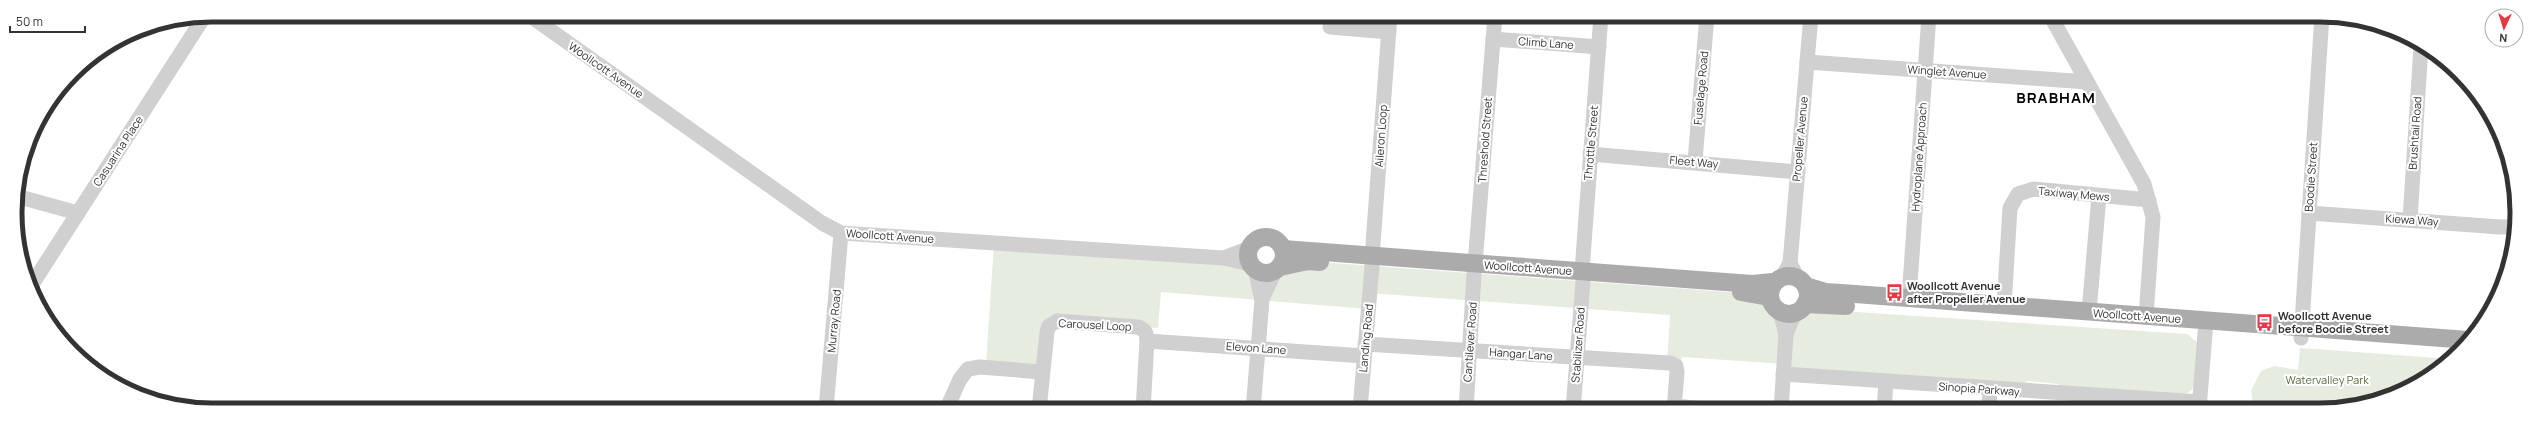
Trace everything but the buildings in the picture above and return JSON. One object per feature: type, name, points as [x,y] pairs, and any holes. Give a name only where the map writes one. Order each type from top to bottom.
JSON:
[{"type":"main road","points":[[1252,260],[1254,242],[1265,237],[1276,240],[1283,249],[1284,258],[1278,269]]},
{"type":"main road","name":"Woollcott Avenue","points":[[1283,249],[1372,261],[1582,276],[1752,293],[1786,280],[1826,292],[2146,317],[2206,327]]},
{"type":"main road","name":"Woollcott Avenue","points":[[1252,260],[1264,273],[1308,261],[1372,261]]},
{"type":"main road","points":[[1786,280],[1808,292],[1794,310],[1775,309],[1786,280]]},
{"type":"main road","name":"Woollcott Avenue","points":[[1794,310],[1825,304],[2302,333],[2461,340]]},
{"type":"main road","name":"Woollcott Avenue","points":[[2302,333],[2453,348]]},
{"type":"street","name":"Casuarina Place","points":[[35,280],[201,22]]},
{"type":"street","name":"Woollcott Avenue","points":[[541,22],[815,218],[841,233],[1252,260]]},
{"type":"street","name":"Aileron Loop","points":[[1372,261],[1390,22]]},
{"type":"street","name":"Threshold Street","points":[[1475,269],[1494,22]]},
{"type":"street","name":"Throttle Street","points":[[1582,276],[1601,22]]},
{"type":"street","name":"Fuselage Road","points":[[1695,161],[1706,22]]},
{"type":"street","name":"Propeller Avenue","points":[[1786,280],[1798,172],[1810,22]]},
{"type":"street","name":"Hydroplane Approach","points":[[1908,298],[1928,22]]},
{"type":"street","points":[[2054,22],[2144,184],[2149,200],[2153,217],[2146,317]]},
{"type":"street","name":"Boodie Street","points":[[2302,333],[2308,213],[2322,22]]},
{"type":"street","points":[[1330,27],[1389,32]]},
{"type":"street","name":"Climb Lane","points":[[1493,39],[1599,47]]},
{"type":"street","name":"Brushtail Road","points":[[2410,220],[2420,51]]},
{"type":"street","name":"Winglet Avenue","points":[[1807,62],[2087,82]]},
{"type":"street","name":"Fleet Way","points":[[1590,154],[1695,161],[1798,172]]},
{"type":"street","name":"Taxiway Mews","points":[[2004,306],[2010,208],[2018,194],[2034,190],[2149,200]]},
{"type":"street","points":[[2089,312],[2099,196]]},
{"type":"street","points":[[22,198],[78,213]]},
{"type":"street","name":"Kiewa Way","points":[[2308,213],[2510,227]]},
{"type":"street","name":"Murray Road","points":[[827,403],[841,233]]},
{"type":"street","points":[[1252,260],[1262,300],[1254,403]]},
{"type":"street","name":"Landing Road","points":[[1360,403],[1372,261]]},
{"type":"street","points":[[1262,300],[1278,269]]},
{"type":"street","name":"Cantilever Road","points":[[1466,403],[1475,269]]},
{"type":"street","name":"Stabilizer Road","points":[[1574,403],[1578,358],[1582,276]]},
{"type":"street","points":[[1781,403],[1786,334],[1794,310]]},
{"type":"street","name":"Carousel Loop","points":[[1040,403],[1048,326],[1057,321],[1138,327],[1147,334],[1148,341]]},
{"type":"street","points":[[2200,403],[2206,327]]},
{"type":"street","points":[[1144,403],[1148,341]]},
{"type":"street","name":"Elevon Lane","points":[[1148,341],[1258,349],[1364,350]]},
{"type":"street","name":"Hangar Lane","points":[[1364,350],[1470,351],[1670,363],[1676,366],[1675,403]]},
{"type":"street","points":[[949,403],[960,379],[968,369],[980,367],[1042,372]]},
{"type":"street","name":"Sinopia Parkway","points":[[1783,374],[1990,390],[2096,403]]},
{"type":"street","points":[[1884,403],[1886,382]]},
{"type":"street","points":[[1989,403],[1990,390]]},
{"type":"green space","points":[[994,243],[1224,258],[1264,273],[1305,261],[1755,294],[1771,303],[1781,312],[1795,313],[1805,304],[1841,311],[2187,334],[2198,343],[2196,386],[2184,396],[2063,389],[2058,384],[2027,381],[2022,386],[1783,374],[1783,364],[1683,357],[1676,366],[1667,363],[1670,315],[1369,293],[1368,309],[1161,292],[1158,328],[1057,321],[1042,372],[986,365]]},
{"type":"green space","name":"Watervalley Park","points":[[2300,348],[2442,358],[2425,371],[2404,383],[2369,397],[2332,403],[2253,403],[2251,391],[2261,371],[2274,366],[2298,370]]},
{"type":"place","name":"Woollcott Avenue after Propeller Avenue","points":[[1894,292]]},
{"type":"place","name":"Woollcott Avenue before Boodie Street","points":[[2265,322]]},
{"type":"district","name":"BRABHAM","points":[[2056,98]]}]
